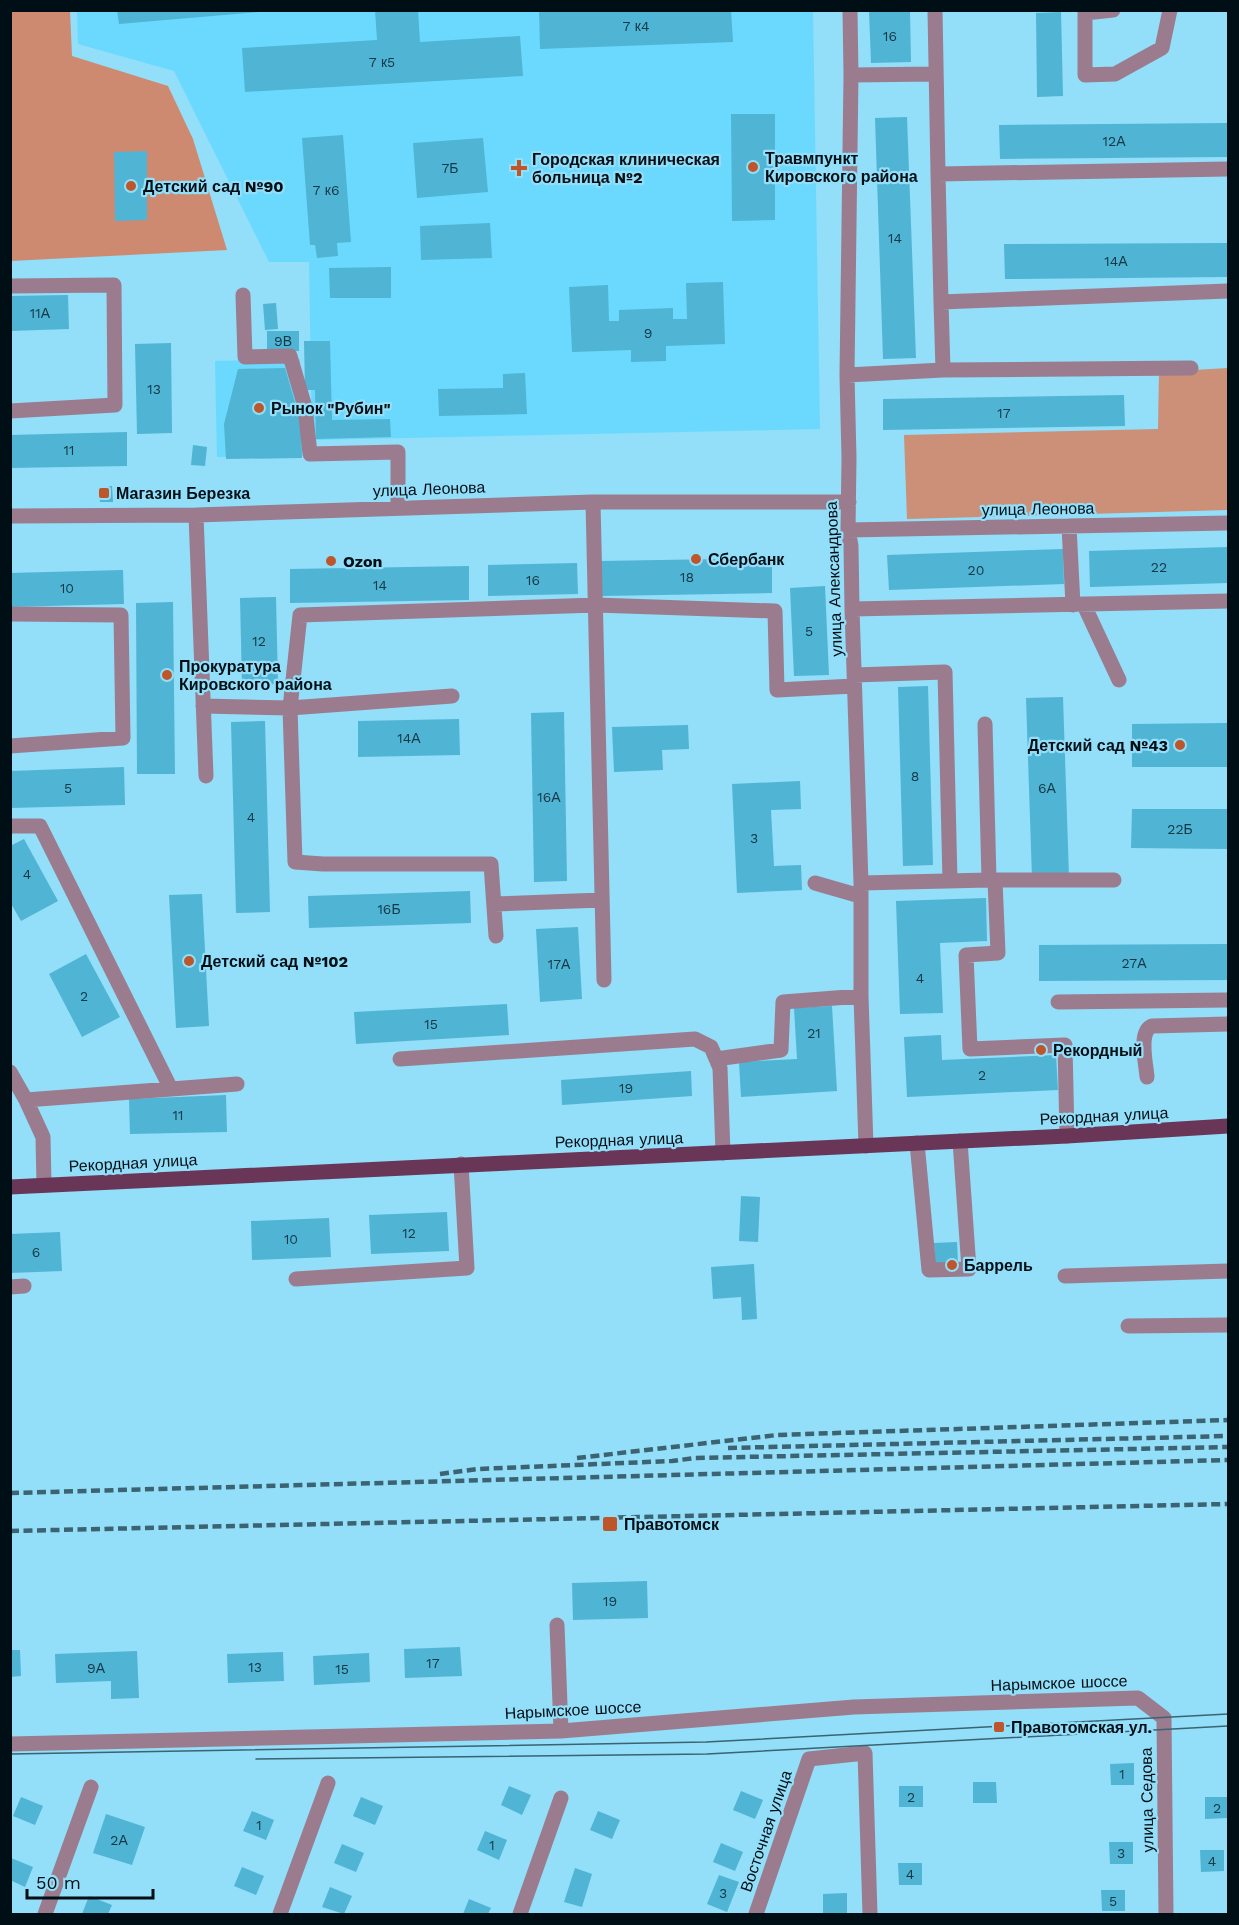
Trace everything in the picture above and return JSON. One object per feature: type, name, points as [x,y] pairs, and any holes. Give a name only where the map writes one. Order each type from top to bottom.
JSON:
[{"type":"main road","name":"Рекордная улица","points":[[10,1187],[1067,1136],[1228,1126]]},
{"type":"street","name":"улица Александрова","points":[[850,10],[848,530],[851,546],[866,1146]]},
{"type":"street","points":[[934,10],[943,370]]},
{"type":"street","points":[[1113,10],[1085,13],[1085,75],[1115,74],[1162,48],[1170,10]]},
{"type":"street","points":[[851,75],[936,74]]},
{"type":"street","points":[[938,174],[1228,169]]},
{"type":"street","points":[[10,286],[114,285],[115,405],[10,411]]},
{"type":"street","points":[[941,302],[1228,291]]},
{"type":"street","points":[[243,295],[245,357],[290,356],[305,407],[310,454],[399,452],[398,508]]},
{"type":"street","points":[[847,375],[943,370],[1191,368]]},
{"type":"street","points":[[594,502],[603,980]]},
{"type":"street","name":"улица Леонова","points":[[10,516],[196,515],[594,502],[849,502]]},
{"type":"street","points":[[196,515],[206,776]]},
{"type":"street","name":"улица Леонова","points":[[848,530],[1228,523]]},
{"type":"street","points":[[1069,526],[1078,605],[1119,680]]},
{"type":"street","points":[[852,609],[1228,601]]},
{"type":"street","points":[[496,936],[491,864],[296,862],[290,708],[300,615],[596,605],[775,611],[777,690],[945,672],[950,881]]},
{"type":"street","points":[[10,614],[121,615],[123,738],[10,746]]},
{"type":"street","points":[[203,706],[290,708],[452,696]]},
{"type":"street","points":[[985,724],[992,880],[998,953],[966,955],[970,1049],[1065,1045],[1067,1136]]},
{"type":"street","points":[[10,826],[40,826],[171,1089]]},
{"type":"street","points":[[815,884],[861,889],[950,881],[1114,880]]},
{"type":"street","points":[[494,904],[602,900]]},
{"type":"street","points":[[716,1059],[781,1050],[783,1002],[861,996]]},
{"type":"street","points":[[1058,1002],[1228,1000]]},
{"type":"street","points":[[1147,1077],[1144,1034],[1147,1028],[1228,1024]]},
{"type":"street","points":[[400,1059],[695,1039],[711,1047],[720,1068],[723,1153]]},
{"type":"street","points":[[10,1072],[43,1137],[44,1185]]},
{"type":"street","points":[[26,1100],[237,1083]]},
{"type":"street","points":[[917,1143],[929,1270],[969,1269],[960,1140]]},
{"type":"street","points":[[296,1279],[467,1268],[461,1164]]},
{"type":"street","points":[[1065,1276],[1228,1271]]},
{"type":"street","points":[[1128,1326],[1228,1325]]},
{"type":"street","points":[[556,1625],[561,1731]]},
{"type":"street","name":"Нарымское шоссе","points":[[10,1744],[561,1731],[854,1707],[1138,1698]]},
{"type":"street","name":"улица Седова","points":[[1138,1698],[1164,1718],[1166,1914]]},
{"type":"street","name":"Восточная улица","points":[[756,1914],[809,1759],[865,1753],[870,1914]]},
{"type":"street","points":[[280,1914],[328,1782]]},
{"type":"street","points":[[45,1914],[91,1787]]},
{"type":"street","points":[[520,1914],[561,1798]]},
{"type":"shaded area","points":[[11,11],[70,11],[72,56],[168,86],[193,139],[227,250],[11,261]]},
{"type":"shaded area","name":"Городская клиническая больница №2","points":[[77,11],[813,11],[820,429],[312,440],[309,262],[269,262],[174,71],[78,44]]},
{"type":"shaded area","name":"Рынок \"Рубин\"","points":[[300,359],[302,456],[217,457],[215,361]]},
{"type":"shaded area","points":[[1228,368],[1228,510],[907,519],[904,435],[1158,429],[1159,372]]},
{"type":"building","points":[[117,10],[259,10],[259,12],[119,24]]},
{"type":"building","points":[[375,10],[418,10],[420,42],[520,36],[523,76],[245,92],[242,48],[377,40]]},
{"type":"building","points":[[539,10],[731,10],[733,42],[540,49]]},
{"type":"building","points":[[869,10],[910,10],[911,62],[871,63]]},
{"type":"building","points":[[1061,12],[1063,96],[1037,97],[1036,13]]},
{"type":"building","name":"Травмпункт Кировского района","points":[[731,114],[775,114],[775,220],[732,221]]},
{"type":"building","points":[[907,117],[916,358],[883,359],[875,118]]},
{"type":"building","points":[[1228,123],[1228,157],[1000,159],[999,125]]},
{"type":"building","points":[[343,135],[351,242],[337,243],[338,256],[317,258],[315,245],[310,245],[302,138]]},
{"type":"building","points":[[483,138],[488,192],[417,198],[413,143]]},
{"type":"building","name":"Детский сад №90","points":[[147,151],[147,220],[115,221],[114,152]]},
{"type":"building","points":[[490,223],[492,258],[421,260],[420,226]]},
{"type":"building","points":[[1228,243],[1228,277],[1005,279],[1004,244]]},
{"type":"building","points":[[391,267],[391,298],[330,298],[329,268]]},
{"type":"building","points":[[723,282],[725,344],[666,346],[666,361],[631,362],[631,350],[572,352],[569,287],[608,285],[609,321],[619,321],[619,310],[673,308],[673,319],[687,319],[686,283]]},
{"type":"building","points":[[68,295],[69,329],[10,331],[10,296]]},
{"type":"building","points":[[276,303],[278,329],[265,330],[263,304]]},
{"type":"building","points":[[267,331],[299,331],[299,351],[267,352]]},
{"type":"building","points":[[304,341],[330,341],[332,420],[390,419],[391,437],[316,439],[315,390],[305,390]]},
{"type":"building","points":[[171,343],[172,433],[137,434],[135,344]]},
{"type":"building","name":"Рынок \"Рубин\"","points":[[285,368],[301,423],[302,458],[226,459],[224,424],[238,369]]},
{"type":"building","points":[[525,373],[527,414],[439,416],[438,389],[503,388],[503,374]]},
{"type":"building","points":[[1124,395],[1125,426],[883,430],[883,399]]},
{"type":"building","points":[[127,432],[127,466],[10,468],[10,435]]},
{"type":"building","points":[[193,445],[207,447],[205,466],[191,465]]},
{"type":"building","points":[[112,486],[113,502],[100,502],[99,487]]},
{"type":"building","points":[[1228,547],[1228,583],[1090,587],[1089,551]]},
{"type":"building","points":[[1063,549],[1064,584],[889,590],[887,555]]},
{"type":"building","points":[[772,558],[772,593],[602,596],[601,561]]},
{"type":"building","points":[[577,563],[578,594],[488,596],[488,565]]},
{"type":"building","points":[[469,566],[469,600],[290,603],[290,569]]},
{"type":"building","points":[[123,570],[124,604],[10,607],[10,573]]},
{"type":"building","points":[[825,586],[829,675],[794,676],[790,588]]},
{"type":"building","points":[[276,597],[278,684],[242,685],[240,598]]},
{"type":"building","points":[[173,602],[175,774],[137,774],[136,603]]},
{"type":"building","points":[[928,686],[933,865],[903,866],[898,687]]},
{"type":"building","points":[[1063,697],[1069,877],[1032,878],[1026,698]]},
{"type":"building","points":[[564,712],[567,881],[534,882],[531,713]]},
{"type":"building","points":[[459,719],[460,755],[358,757],[358,721]]},
{"type":"building","points":[[265,721],[270,912],[236,913],[231,722]]},
{"type":"building","name":"Детский сад №43","points":[[1228,723],[1228,767],[1132,767],[1132,724]]},
{"type":"building","points":[[688,725],[689,749],[662,750],[663,770],[614,772],[612,727]]},
{"type":"building","points":[[124,767],[125,805],[10,808],[10,771]]},
{"type":"building","points":[[800,781],[801,809],[771,810],[774,866],[801,865],[802,890],[737,893],[732,784]]},
{"type":"building","points":[[1132,809],[1228,809],[1228,849],[1131,848]]},
{"type":"building","points":[[24,839],[58,901],[21,921],[10,902],[10,846]]},
{"type":"building","points":[[470,891],[471,923],[309,928],[308,896]]},
{"type":"building","name":"Детский сад №102","points":[[202,894],[209,1026],[176,1028],[169,895]]},
{"type":"building","points":[[986,898],[987,941],[940,943],[943,1013],[900,1014],[896,901]]},
{"type":"building","points":[[578,927],[582,999],[540,1002],[536,929]]},
{"type":"building","points":[[1228,944],[1228,980],[1039,981],[1039,945]]},
{"type":"building","points":[[86,954],[120,1017],[82,1037],[49,974]]},
{"type":"building","points":[[507,1004],[509,1035],[356,1044],[354,1012]]},
{"type":"building","points":[[832,1006],[837,1091],[741,1097],[739,1062],[797,1059],[794,1008]]},
{"type":"building","points":[[941,1035],[942,1060],[1056,1055],[1058,1090],[907,1097],[904,1037]]},
{"type":"building","points":[[691,1071],[692,1096],[562,1105],[561,1080]]},
{"type":"building","points":[[226,1095],[227,1132],[130,1134],[129,1099]]},
{"type":"building","points":[[741,1196],[760,1197],[758,1242],[739,1241]]},
{"type":"building","points":[[447,1212],[449,1251],[371,1254],[369,1215]]},
{"type":"building","points":[[329,1218],[331,1257],[252,1260],[251,1221]]},
{"type":"building","points":[[60,1232],[62,1271],[10,1273],[10,1234]]},
{"type":"building","points":[[957,1242],[958,1263],[935,1264],[934,1243]]},
{"type":"building","points":[[754,1264],[757,1319],[742,1320],[741,1297],[713,1299],[711,1267]]},
{"type":"building","points":[[647,1581],[648,1618],[573,1620],[572,1583]]},
{"type":"building","points":[[460,1647],[462,1676],[405,1678],[404,1649]]},
{"type":"building","points":[[10,1650],[20,1650],[21,1676],[10,1677]]},
{"type":"building","points":[[137,1651],[139,1698],[111,1699],[111,1681],[56,1683],[55,1654]]},
{"type":"building","points":[[283,1652],[284,1681],[228,1683],[227,1654]]},
{"type":"building","points":[[369,1653],[370,1682],[314,1685],[313,1656]]},
{"type":"building","points":[[1134,1763],[1134,1785],[1111,1785],[1110,1764]]},
{"type":"building","points":[[973,1782],[996,1782],[997,1803],[973,1803]]},
{"type":"building","points":[[509,1786],[531,1795],[522,1815],[501,1805]]},
{"type":"building","points":[[899,1786],[923,1786],[923,1807],[899,1807]]},
{"type":"building","points":[[741,1791],[763,1800],[755,1819],[733,1810]]},
{"type":"building","points":[[21,1797],[43,1806],[35,1825],[13,1816]]},
{"type":"building","points":[[361,1797],[383,1806],[375,1825],[353,1816]]},
{"type":"building","points":[[1205,1797],[1228,1797],[1228,1818],[1205,1819]]},
{"type":"building","points":[[252,1811],[274,1820],[266,1840],[243,1831]]},
{"type":"building","points":[[598,1811],[620,1820],[612,1839],[590,1830]]},
{"type":"building","points":[[106,1814],[145,1827],[132,1865],[93,1853]]},
{"type":"building","points":[[485,1831],[507,1840],[499,1860],[477,1850]]},
{"type":"building","points":[[1109,1842],[1133,1842],[1133,1864],[1110,1864]]},
{"type":"building","points":[[721,1843],[743,1852],[735,1871],[713,1862]]},
{"type":"building","points":[[342,1844],[364,1853],[356,1872],[334,1863]]},
{"type":"building","points":[[1200,1850],[1224,1850],[1224,1871],[1201,1872]]},
{"type":"building","points":[[11,1858],[33,1867],[25,1887],[10,1880]]},
{"type":"building","points":[[898,1863],[922,1863],[922,1885],[899,1885]]},
{"type":"building","points":[[242,1867],[264,1876],[256,1895],[234,1886]]},
{"type":"building","points":[[575,1868],[592,1874],[582,1907],[564,1902]]},
{"type":"building","points":[[719,1875],[739,1882],[727,1912],[707,1904]]},
{"type":"building","points":[[330,1887],[352,1896],[344,1914],[322,1907]]},
{"type":"building","points":[[1101,1890],[1125,1890],[1125,1911],[1102,1911]]},
{"type":"building","points":[[847,1893],[847,1914],[823,1914],[823,1894]]},
{"type":"building","points":[[89,1896],[112,1905],[108,1914],[82,1914]]},
{"type":"building","points":[[469,1899],[491,1908],[488,1914],[463,1914]]},
{"type":"tram line","points":[[10,1754],[706,1742],[1228,1714]]},
{"type":"tram line","points":[[256,1759],[707,1754],[1228,1726]]},
{"type":"railway","points":[[577,1458],[777,1435],[1228,1420]]},
{"type":"railway","points":[[728,1448],[1228,1436]]},
{"type":"railway","points":[[440,1474],[478,1469],[672,1461],[695,1458],[1228,1447]]},
{"type":"railway","points":[[10,1493],[1228,1460]]},
{"type":"railway","points":[[10,1531],[1228,1504]]},
{"type":"place","name":"Травмпункт Кировского района","points":[[753,167]]},
{"type":"place","name":"Городская клиническая больница №2","points":[[519,168]]},
{"type":"place","name":"Детский сад №90","points":[[131,186]]},
{"type":"place","name":"Рынок \"Рубин\"","points":[[259,408]]},
{"type":"place","name":"Магазин Березка","points":[[104,493]]},
{"type":"place","name":"Сбербанк","points":[[696,559]]},
{"type":"place","name":"Ozon","points":[[331,561]]},
{"type":"place","name":"Прокуратура Кировского района","points":[[167,675]]},
{"type":"place","name":"Детский сад №43","points":[[1180,745]]},
{"type":"place","name":"Детский сад №102","points":[[189,961]]},
{"type":"place","name":"Рекордный","points":[[1041,1050]]},
{"type":"place","name":"Баррель","points":[[952,1265]]},
{"type":"place","name":"Правотомск","points":[[610,1524]]},
{"type":"place","name":"Правотомская ул.","points":[[999,1727]]}]
